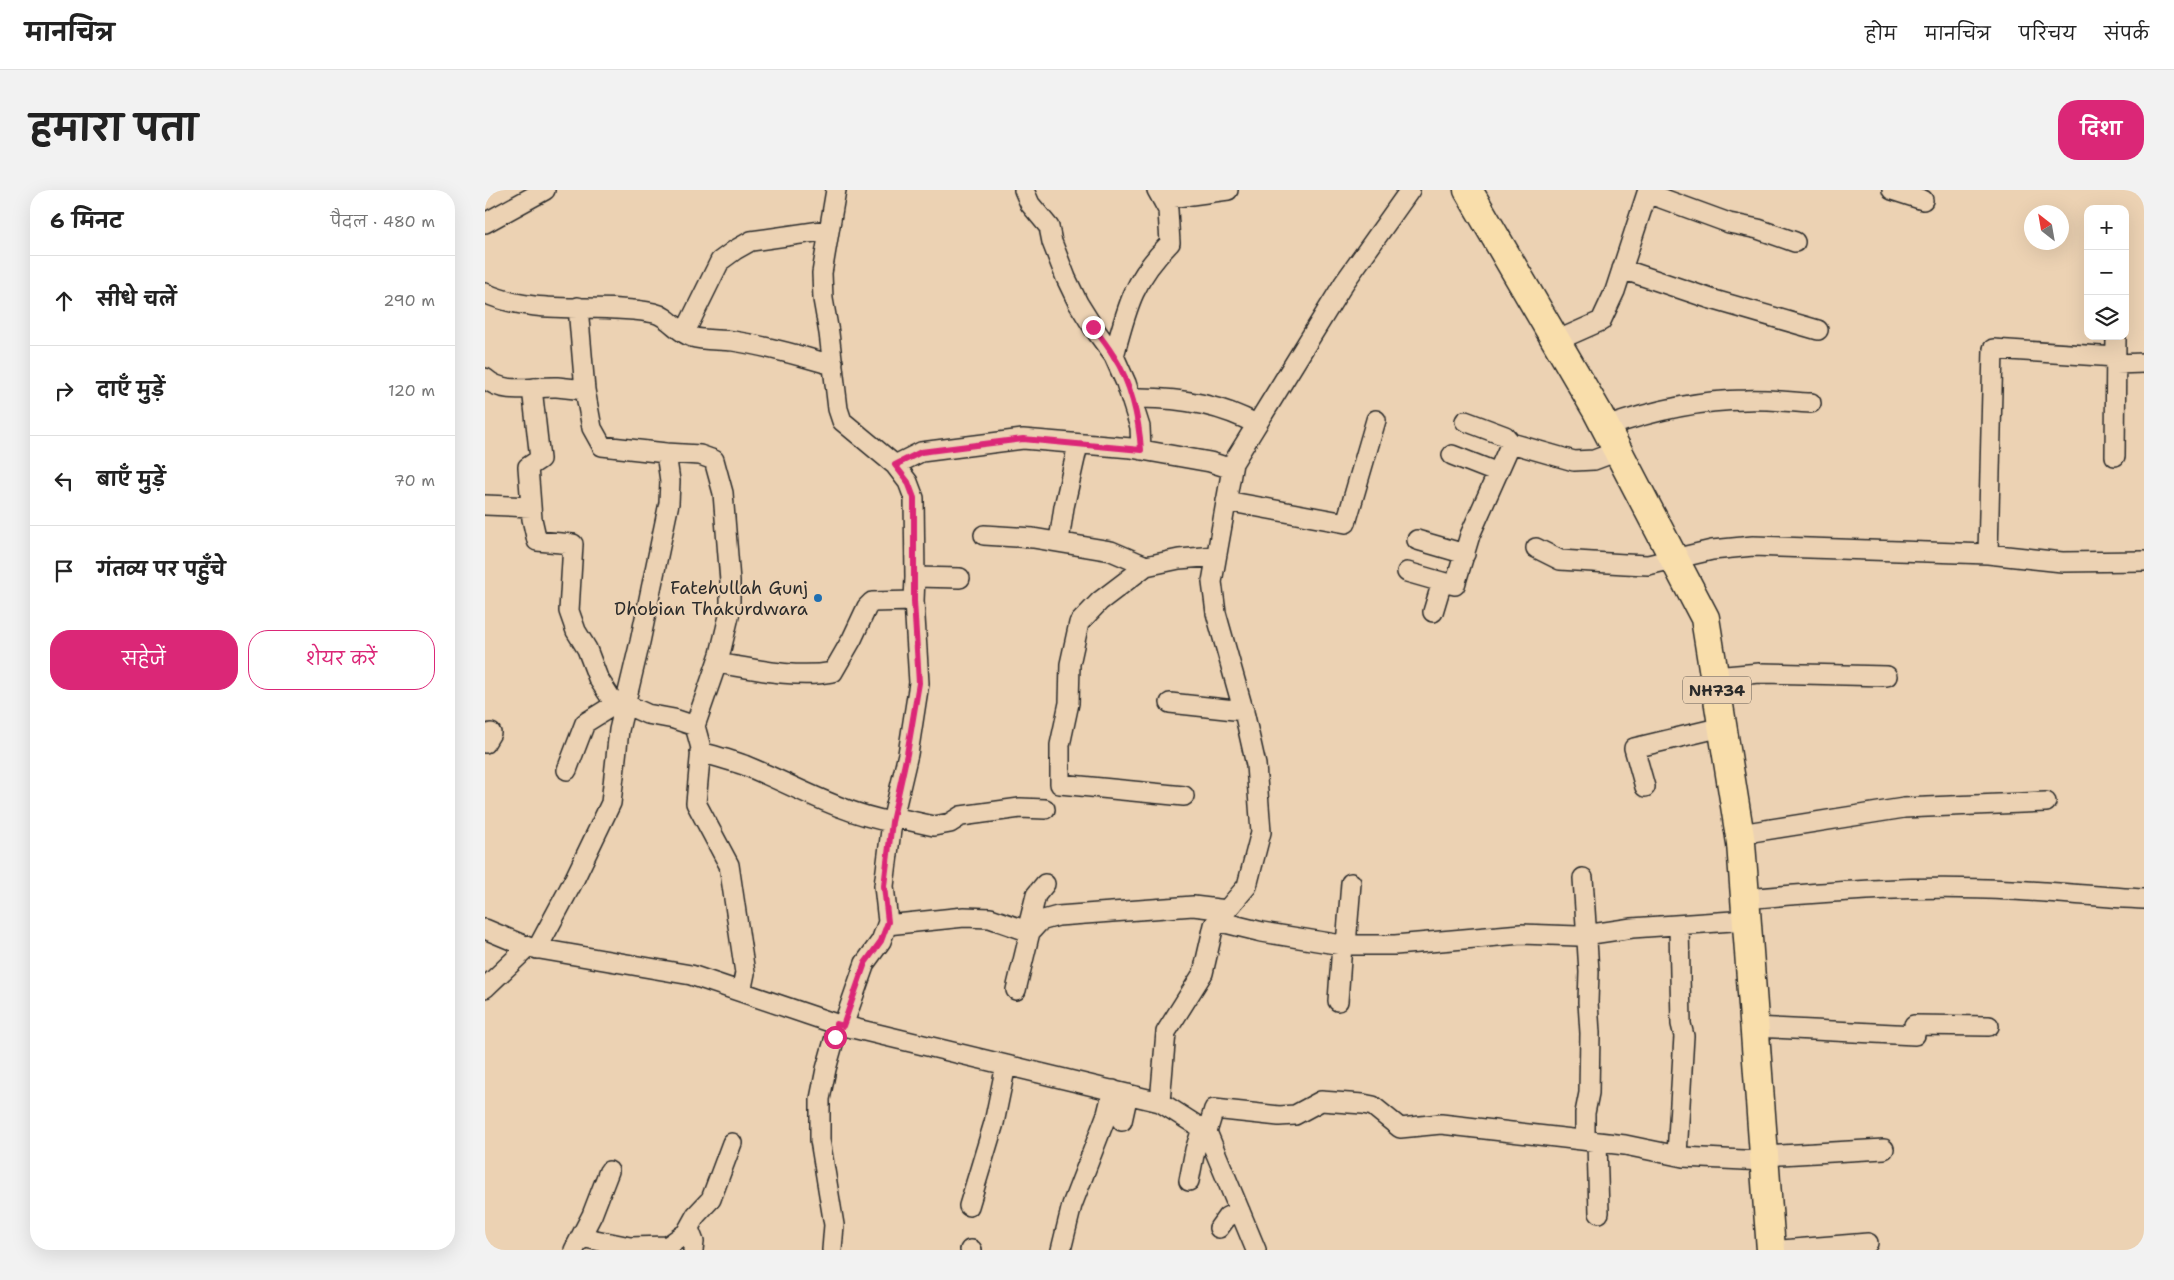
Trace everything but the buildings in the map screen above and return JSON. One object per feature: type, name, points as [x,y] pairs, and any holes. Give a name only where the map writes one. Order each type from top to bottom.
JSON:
[{"type":"highway","name":"NH734","points":[[1468,190],[1606,427],[1705,618],[1740,834],[1771,1250]]},
{"type":"street","points":[[485,223],[545,190]]},
{"type":"street","points":[[832,1250],[834,1225],[820,1140],[820,1099],[826,1069],[839,1025],[865,963],[881,941],[887,926],[884,886],[893,820],[919,683],[914,601],[914,498],[908,482],[895,465],[841,421],[838,409],[823,299],[822,273],[836,190]]},
{"type":"street","points":[[1024,190],[1030,204],[1049,227],[1052,242],[1065,278],[1078,303],[1114,356],[1131,398],[1140,427],[1141,450]]},
{"type":"street","points":[[1114,356],[1123,320],[1136,285],[1152,260],[1170,243],[1168,210],[1159,194],[1228,190]]},
{"type":"street","points":[[1160,1102],[1166,1032],[1203,973],[1214,925],[1247,886],[1261,832],[1256,765],[1244,712],[1217,613],[1212,582],[1231,469],[1233,462],[1256,424],[1344,283],[1410,190]]},
{"type":"street","points":[[1892,190],[1923,200]]},
{"type":"street","points":[[1556,341],[1601,321],[1615,291],[1647,192],[1729,223],[1758,229],[1795,242]]},
{"type":"street","points":[[685,332],[720,261],[735,250],[751,241],[829,230]]},
{"type":"street","points":[[1622,269],[1711,300],[1818,330]]},
{"type":"street","points":[[485,293],[504,302],[528,306],[609,308],[656,313],[691,337],[730,340],[766,347],[825,363],[833,362]]},
{"type":"street","points":[[578,307],[585,390],[591,428],[602,446],[700,455],[714,460],[719,475],[723,493],[730,597],[729,612],[717,663],[695,726],[700,752],[696,803],[729,865],[745,973],[741,992]]},
{"type":"street","points":[[2115,456],[2116,340]]},
{"type":"street","points":[[1988,554],[1993,349],[2144,362]]},
{"type":"street","points":[[485,378],[492,385],[519,390],[534,388],[585,390]]},
{"type":"street","points":[[534,388],[533,398],[540,459],[528,467],[531,507],[537,541],[573,544],[569,611],[598,678],[621,705],[647,714],[695,726]]},
{"type":"street","points":[[1131,398],[1170,398],[1215,407],[1239,415],[1256,424]]},
{"type":"street","points":[[1606,427],[1635,417],[1723,401],[1746,400],[1811,403]]},
{"type":"street","points":[[1226,501],[1347,523],[1376,420]]},
{"type":"street","points":[[1465,421],[1505,436],[1511,444],[1574,461],[1594,460],[1618,451]]},
{"type":"street","points":[[895,465],[921,452],[1023,439],[1141,450],[1210,462],[1231,469]]},
{"type":"street","points":[[1407,572],[1455,585],[1470,535],[1511,444]]},
{"type":"street","points":[[1059,541],[1064,506],[1078,445]]},
{"type":"street","points":[[485,988],[533,948],[574,880],[611,802],[621,705],[669,503],[670,480],[666,453]]},
{"type":"street","points":[[1451,455],[1499,473]]},
{"type":"street","points":[[485,505],[531,507]]},
{"type":"street","points":[[984,535],[1059,541],[1111,551],[1146,566]]},
{"type":"street","points":[[1417,540],[1465,554]]},
{"type":"street","points":[[1536,548],[1560,560],[1648,565],[1712,550],[1753,546],[1988,554],[2062,562],[2144,561]]},
{"type":"street","points":[[1183,796],[1060,784],[1060,745],[1069,703],[1070,664],[1079,624],[1100,601],[1146,566],[1179,559],[1217,556]]},
{"type":"street","points":[[915,577],[961,578]]},
{"type":"street","points":[[1433,612],[1442,582]]},
{"type":"street","points":[[717,663],[771,672],[823,674],[833,672],[852,639],[867,607],[872,602],[914,601]]},
{"type":"street","points":[[1715,677],[1760,673],[1887,676]]},
{"type":"street","points":[[1170,704],[1244,712]]},
{"type":"street","points":[[567,770],[585,723],[609,708],[621,705]]},
{"type":"street","points":[[1645,787],[1634,748],[1723,727]]},
{"type":"street","points":[[700,752],[743,764],[837,806],[880,820],[934,826],[950,823],[961,816],[1020,808],[1045,809]]},
{"type":"street","points":[[1740,834],[1905,808],[2046,802]]},
{"type":"street","points":[[1583,878],[1590,1033],[1589,1093],[1585,1113],[1591,1141],[1599,1213]]},
{"type":"street","points":[[1016,990],[1036,895],[1045,884]]},
{"type":"street","points":[[1339,1001],[1351,884]]},
{"type":"street","points":[[1029,931],[1040,921],[1058,916],[1193,906],[1262,932],[1344,945],[1395,944],[1521,934],[1587,935],[1632,928],[1679,926],[1746,910],[1869,889],[2011,890],[2144,899]]},
{"type":"street","points":[[887,926],[964,917],[990,918],[1029,931]]},
{"type":"street","points":[[1677,1155],[1684,1036],[1681,1024],[1679,926]]},
{"type":"street","points":[[485,929],[533,948],[691,975],[839,1025],[1160,1102],[1204,1131],[1256,1250]]},
{"type":"street","points":[[1755,1027],[1915,1036],[1914,1025],[1989,1026]]},
{"type":"street","points":[[969,1206],[994,1123],[1006,1064]]},
{"type":"street","points":[[1120,1092],[1122,1121]]},
{"type":"street","points":[[1061,1250],[1072,1205],[1107,1114],[1120,1092]]},
{"type":"street","points":[[1189,1181],[1204,1131],[1215,1109],[1279,1116],[1295,1114],[1321,1101],[1373,1106],[1400,1128],[1441,1124],[1625,1145],[1677,1155],[1764,1158],[1884,1149]]},
{"type":"street","points":[[609,1171],[592,1215],[577,1243],[630,1247],[668,1246],[686,1233],[696,1216],[711,1199],[732,1143]]},
{"type":"street","points":[[1219,1228],[1227,1216],[1240,1211]]},
{"type":"street","points":[[689,1229],[694,1242],[693,1250]]},
{"type":"street","points":[[1782,1250],[1867,1242]]},
{"type":"place","name":"Fatehullah Gunj Dhobian Thakurdwara","points":[[818,598]]},
{"type":"route","points":[[835,1037],[836,1024],[843,1026],[858,988],[865,963],[881,941],[888,922],[884,886],[892,822],[900,791],[919,683],[914,601],[914,498],[908,482],[895,465],[921,452],[1023,439],[1141,450],[1140,427],[1126,383],[1114,356],[1093,327]]}]
